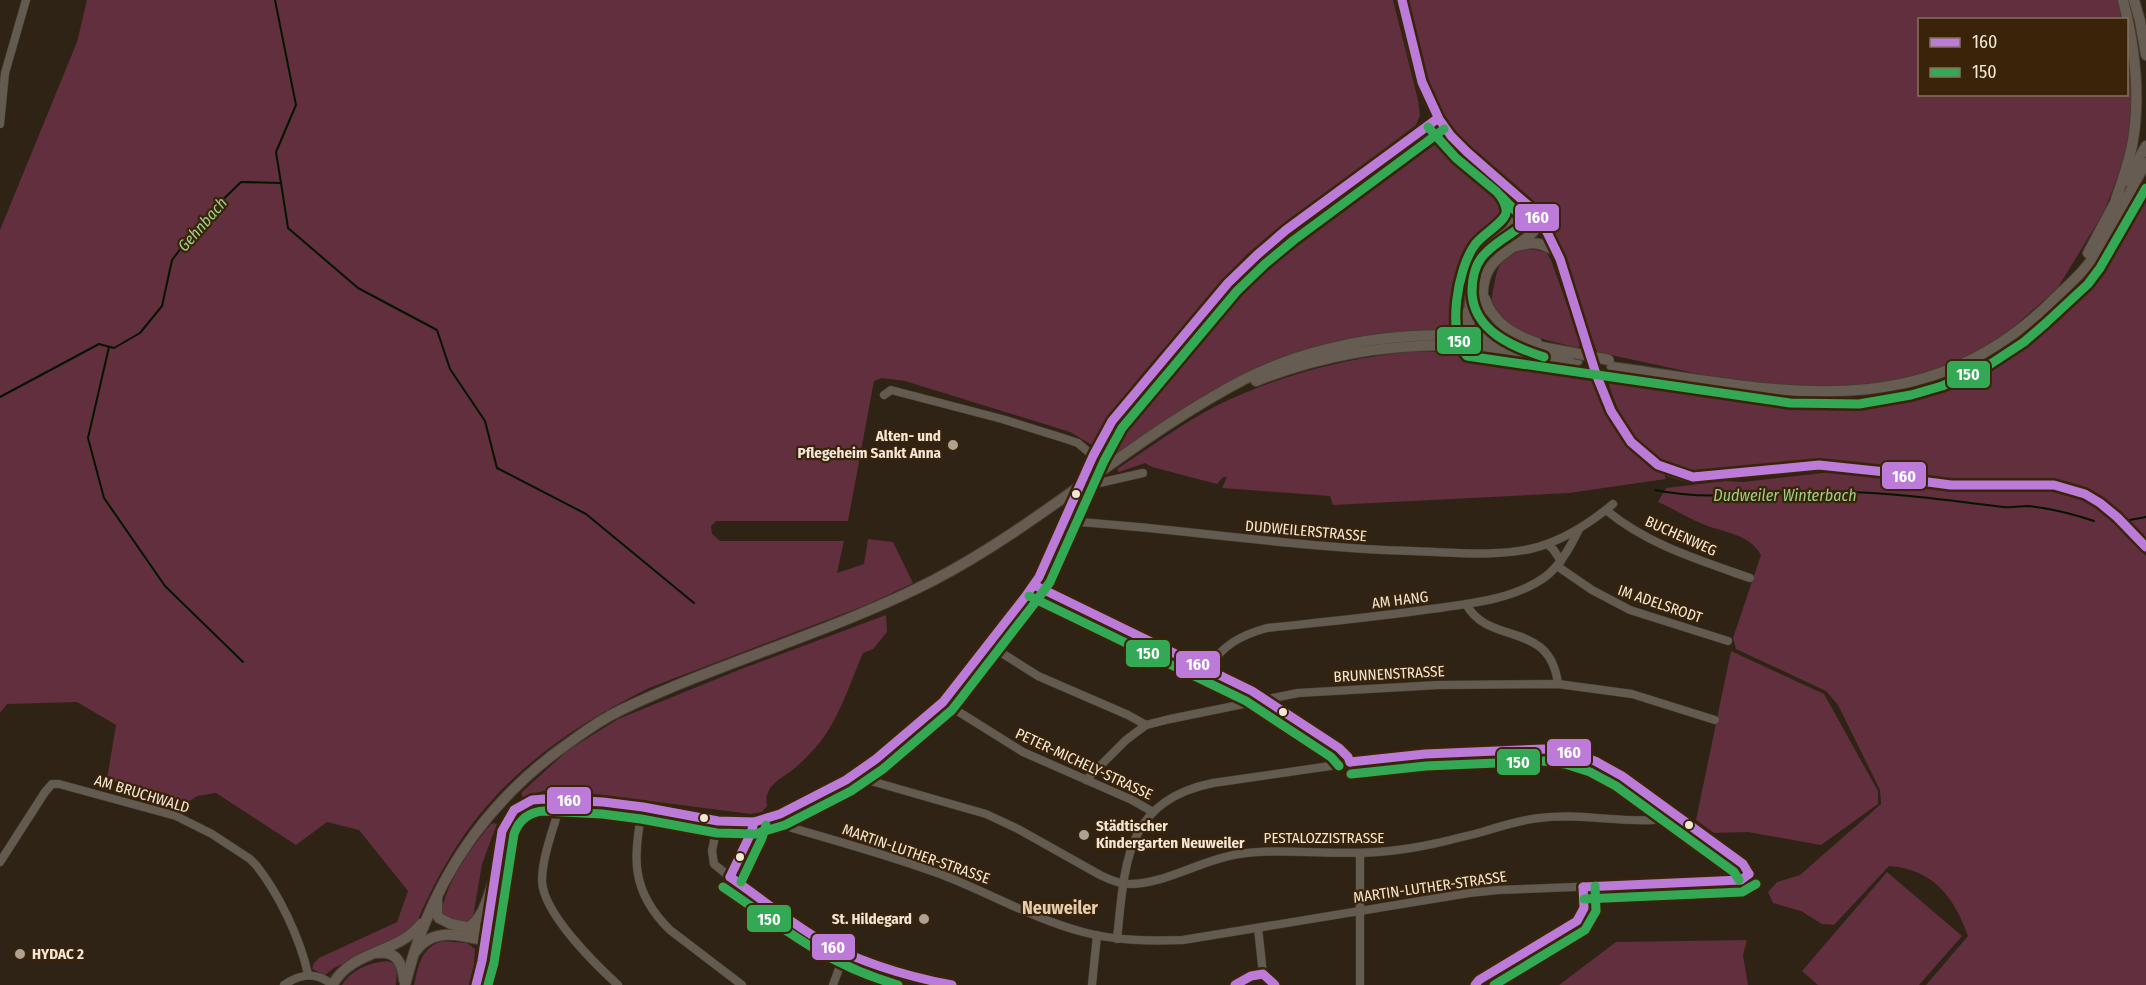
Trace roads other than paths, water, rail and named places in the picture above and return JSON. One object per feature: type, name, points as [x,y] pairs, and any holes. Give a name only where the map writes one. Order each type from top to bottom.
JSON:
[{"type":"main road","points":[[1402,0],[1424,90],[1437,119],[1458,144],[1513,191],[1540,219],[1557,252],[1598,377],[1614,418],[1635,448],[1663,468],[1680,475],[1693,477],[1827,465],[1895,473],[1920,481],[1951,485],[2054,485],[2085,494],[2100,504],[2146,547]]},
{"type":"main road","points":[[2124,0],[2132,14],[2143,23]]},
{"type":"main road","points":[[2124,0],[2127,18]]},
{"type":"main road","points":[[2134,0],[2143,23],[2146,55]]},
{"type":"main road","points":[[2116,199],[2132,146],[2136,100],[2128,24]]},
{"type":"main road","points":[[2061,292],[2093,244],[2146,146]]},
{"type":"main road","points":[[405,985],[411,959],[426,916],[468,843],[501,801],[541,764],[583,733],[620,710],[855,617],[937,578],[1014,532],[1194,408],[1261,372],[1314,353],[1416,335],[1475,341],[1772,389],[1858,392],[1908,383],[1937,375],[1980,356],[2017,332],[2079,276],[2091,261],[2144,166],[2146,157]]},
{"type":"main road","points":[[1510,231],[1517,213],[1513,191]]},
{"type":"main road","points":[[1475,341],[1470,308],[1473,277],[1480,258],[1492,243],[1510,231],[1526,222],[1540,219]]},
{"type":"main road","points":[[1475,341],[1488,269],[1497,259],[1536,230],[1540,219]]},
{"type":"main road","points":[[1511,249],[1537,242],[1557,252]]},
{"type":"main road","points":[[1483,295],[1496,320],[1508,329],[1531,341],[1575,357]]},
{"type":"main road","points":[[1442,336],[1460,324],[1470,308]]},
{"type":"main road","points":[[1194,408],[1257,381],[1338,356],[1407,346],[1475,341],[1560,350]]},
{"type":"main road","points":[[467,928],[477,921],[494,882]]},
{"type":"main road","points":[[439,890],[436,909],[439,918],[486,936]]},
{"type":"main road","points":[[333,985],[346,967],[409,937],[426,916]]},
{"type":"main road","points":[[411,959],[424,942],[438,935],[486,936]]},
{"type":"main road","points":[[372,954],[388,953],[396,956],[403,970],[405,985]]},
{"type":"street","points":[[0,124],[5,73],[26,0]]},
{"type":"street","points":[[476,985],[502,831],[509,816],[522,804],[532,800],[562,799],[603,802],[718,821],[754,822],[780,814],[858,772],[889,749],[943,702],[1034,585],[1093,456],[1112,421],[1245,264],[1282,232],[1378,159],[1437,119]]},
{"type":"street","points":[[884,395],[891,390],[1002,419],[1078,443],[1093,456]]},
{"type":"street","points":[[1081,484],[1099,483],[1143,473]]},
{"type":"street","name":"DUDWEILERSTRASSE","points":[[1064,521],[1293,545],[1383,550],[1498,552],[1516,551],[1547,544],[1579,529],[1613,504]]},
{"type":"street","name":"BUCHENWEG","points":[[1606,510],[1629,527],[1666,547],[1750,578]]},
{"type":"street","name":"AM HANG","points":[[1208,668],[1228,645],[1238,638],[1259,630],[1466,604],[1530,586],[1559,563],[1579,529]]},
{"type":"street","points":[[1547,544],[1553,549],[1559,563]]},
{"type":"street","name":"IM ADELSRODT","points":[[1559,563],[1592,590],[1630,610],[1728,640]]},
{"type":"street","points":[[1034,585],[1208,668],[1266,701],[1339,748],[1350,762]]},
{"type":"street","points":[[1466,604],[1477,620],[1523,637],[1546,652],[1553,662],[1558,684]]},
{"type":"street","points":[[989,645],[1038,676],[1146,725]]},
{"type":"street","name":"BRUNNENSTRASSE","points":[[1086,780],[1126,740],[1146,725],[1298,693],[1380,687],[1558,684],[1632,694],[1714,720]]},
{"type":"street","name":"PETER-MICHELY-STRASSE","points":[[943,702],[1009,744],[1153,812]]},
{"type":"street","points":[[1117,939],[1124,884],[1131,849],[1137,834],[1153,812],[1169,798],[1198,786],[1350,762],[1425,754],[1544,749],[1587,757],[1604,765],[1668,809]]},
{"type":"street","name":"PESTALOZZISTRASSE","points":[[858,772],[871,781],[994,818],[1100,875],[1124,884],[1147,882],[1239,854],[1289,850],[1360,853],[1430,845],[1541,817],[1573,816],[1653,820],[1668,809]]},
{"type":"street","name":"AM BRUCHWALD","points":[[0,862],[52,784],[176,816],[212,834],[256,865],[292,927],[303,951],[308,974]]},
{"type":"street","points":[[562,799],[543,870],[544,893],[554,914],[618,985]]},
{"type":"street","points":[[643,807],[636,848],[636,866],[644,897],[670,930],[742,985]]},
{"type":"street","name":"MARTIN-LUTHER-STRASSE","points":[[780,814],[783,821],[792,828],[896,858],[975,887],[1051,922],[1097,935],[1139,941],[1183,940],[1360,909],[1479,892],[1740,880],[1749,874],[1743,864],[1668,809]]},
{"type":"street","points":[[718,821],[712,860],[714,864],[802,929],[845,952],[890,970],[951,985]]},
{"type":"street","points":[[730,877],[752,833],[754,822]]},
{"type":"street","points":[[1360,853],[1360,985]]},
{"type":"street","points":[[1474,985],[1577,921],[1584,908],[1583,887]]},
{"type":"street","points":[[1258,928],[1263,974],[1275,985]]},
{"type":"street","points":[[1092,985],[1097,935]]},
{"type":"street","points":[[833,985],[845,952]]},
{"type":"street","points":[[284,985],[300,981],[308,974],[333,985]]},
{"type":"street","points":[[1235,985],[1251,976],[1263,974]]},
{"type":"waterway","name":"Gehnbach","points":[[0,397],[99,344],[114,348],[140,333],[162,306],[172,260],[204,218],[241,182],[281,183],[276,152],[296,105],[275,0]]},
{"type":"waterway","points":[[281,183],[288,228],[358,288],[437,330],[450,369],[485,421],[497,468],[586,514],[694,603]]},
{"type":"waterway","points":[[109,347],[88,438],[104,498],[165,586],[243,662]]},
{"type":"waterway","name":"Dudweiler Winterbach","points":[[1655,490],[1709,496],[1826,491],[1877,493],[2004,507],[2035,507],[2094,521]]},
{"type":"waterway","name":"Dudweiler Winterbach","points":[[2130,520],[2146,517]]},
{"type":"place","name":"Alten- und Pflegeheim Sankt Anna","points":[[953,445]]},
{"type":"place","name":"Städtischer Kindergarten Neuweiler","points":[[1084,835]]},
{"type":"place","name":"St. Hildegard","points":[[924,919]]},
{"type":"place","name":"HYDAC 2","points":[[20,954]]},
{"type":"district","name":"Neuweiler","points":[[1060,908]]}]
